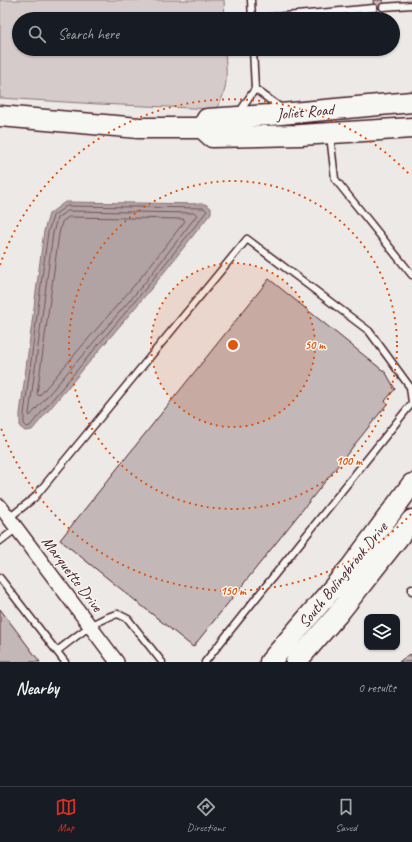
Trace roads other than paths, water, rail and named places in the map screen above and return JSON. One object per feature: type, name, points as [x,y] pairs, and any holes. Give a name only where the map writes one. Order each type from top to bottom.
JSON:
[{"type":"main road","name":"Joliet Road","points":[[202,128],[207,119],[290,114],[412,102]]},
{"type":"main road","name":"Joliet Road","points":[[0,116],[139,128],[202,128],[212,137],[330,134],[412,128]]},
{"type":"main road","name":"South Bolingbrook Drive","points":[[270,662],[351,567],[412,484]]},
{"type":"main road","name":"South Bolingbrook Drive","points":[[296,662],[338,614],[412,520]]},
{"type":"street","name":"Marquette Drive","points":[[0,506],[117,662]]},
{"type":"lane","points":[[251,0],[252,12]]},
{"type":"lane","points":[[383,7],[412,5]]},
{"type":"lane","points":[[330,12],[374,8]]},
{"type":"lane","points":[[235,117],[248,102],[255,89],[253,56]]},
{"type":"lane","points":[[255,89],[290,114]]},
{"type":"lane","points":[[330,134],[335,179],[412,275]]},
{"type":"lane","points":[[0,541],[13,523],[247,239],[369,331],[410,387],[412,403],[205,662]]},
{"type":"lane","points":[[0,578],[65,662]]},
{"type":"lane","points":[[57,651],[90,626],[109,616],[118,614],[128,619],[162,662]]},
{"type":"water","points":[[65,202],[205,204],[211,208],[211,213],[150,290],[32,430],[25,431],[20,427],[20,414],[44,231],[49,214]]}]
